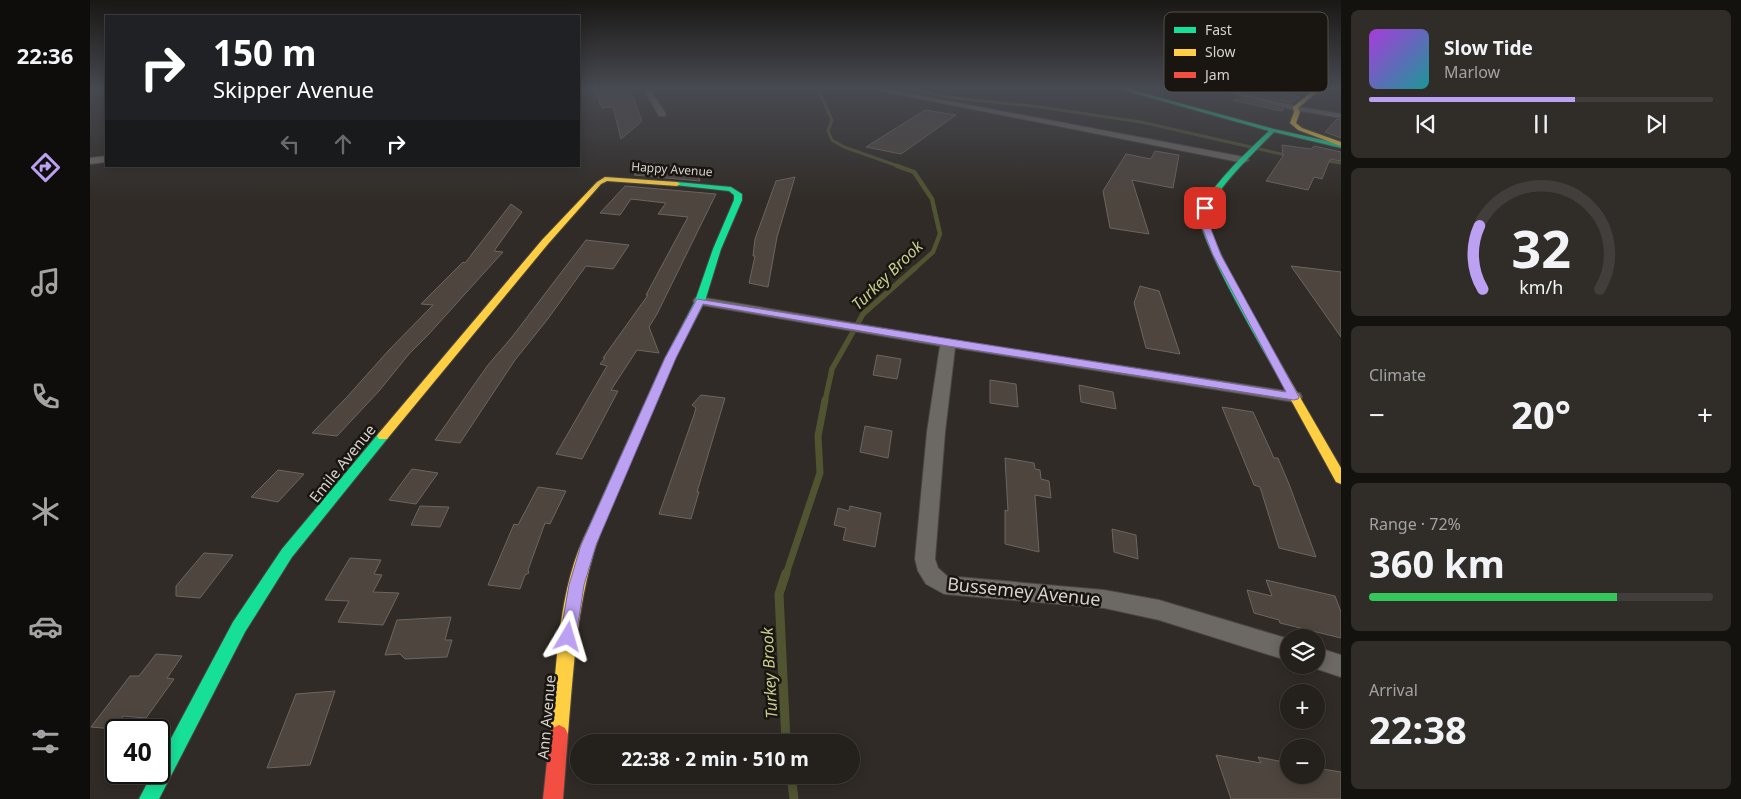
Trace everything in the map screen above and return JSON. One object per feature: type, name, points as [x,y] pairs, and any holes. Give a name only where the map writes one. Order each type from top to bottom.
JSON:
[{"type":"street","points":[[1075,126],[1246,158]]},
{"type":"street","points":[[1259,126],[1341,145]]},
{"type":"street","points":[[1297,126],[1341,145]]},
{"type":"street","points":[[1273,130],[1246,158],[1202,214],[1217,255],[1294,397],[1340,474]]},
{"type":"street","points":[[90,161],[105,159]]},
{"type":"street","name":"Happy Avenue","points":[[606,179],[723,187],[736,192]]},
{"type":"street","name":"Emile Avenue","points":[[149,799],[239,627],[288,553],[413,399],[545,242],[599,183],[606,179]]},
{"type":"street","name":"Ann Avenue","points":[[553,799],[570,619],[576,585],[588,545],[670,358],[700,301],[717,249],[738,200],[736,192]]},
{"type":"street","points":[[700,301],[948,343],[1294,397]]},
{"type":"street","name":"Bussemey Avenue","points":[[948,343],[936,432],[925,558],[928,573],[934,580],[944,585],[1113,600],[1158,610],[1280,647]]},
{"type":"street","points":[[1325,661],[1341,666]]},
{"type":"building","points":[[618,126],[636,126],[621,139]]},
{"type":"building","points":[[899,126],[940,126],[901,154],[866,147]]},
{"type":"building","points":[[1330,126],[1341,126],[1341,138],[1325,132]]},
{"type":"building","points":[[1282,145],[1311,149],[1314,146],[1341,152],[1341,161],[1330,159],[1322,179],[1314,177],[1308,190],[1266,181],[1283,156]]},
{"type":"building","points":[[1155,151],[1179,155],[1173,188],[1132,180],[1149,234],[1110,228],[1103,191],[1126,154],[1151,159]]},
{"type":"building","points":[[646,163],[695,168],[700,181],[634,175]]},
{"type":"building","points":[[795,177],[777,237],[768,287],[749,283],[755,256],[753,256],[755,239],[776,181]]},
{"type":"building","points":[[625,186],[716,194],[649,327],[659,353],[637,350],[611,390],[618,391],[582,459],[556,454],[607,366],[600,364],[605,358],[603,358],[648,295],[646,295],[688,217],[658,214],[666,203],[631,199],[620,215],[600,213]]},
{"type":"building","points":[[511,204],[522,212],[494,251],[503,252],[337,436],[312,433],[433,305],[421,304],[463,262],[465,263]]},
{"type":"building","points":[[586,240],[629,245],[613,269],[586,266],[515,360],[460,443],[435,440],[488,365],[512,337]]},
{"type":"building","points":[[1291,266],[1341,272],[1341,337]]},
{"type":"building","points":[[1140,286],[1159,291],[1180,354],[1146,348],[1134,303]]},
{"type":"building","points":[[877,355],[901,359],[897,379],[873,375]]},
{"type":"building","points":[[990,380],[1016,384],[1018,407],[990,403]]},
{"type":"building","points":[[1079,385],[1113,392],[1116,409],[1081,402]]},
{"type":"building","points":[[701,395],[725,398],[697,492],[699,492],[691,519],[659,514],[694,415],[696,408],[692,405]]},
{"type":"building","points":[[1222,407],[1253,412],[1274,458],[1278,458],[1316,557],[1279,548],[1260,487],[1254,485]]},
{"type":"building","points":[[865,426],[892,431],[888,458],[860,452]]},
{"type":"building","points":[[1005,458],[1034,463],[1035,469],[1040,470],[1041,479],[1049,481],[1051,498],[1035,495],[1039,552],[1005,544],[1005,510],[1008,511]]},
{"type":"building","points":[[412,469],[438,473],[416,504],[389,500]]},
{"type":"building","points":[[278,470],[304,474],[278,502],[251,497]]},
{"type":"building","points":[[538,487],[566,491],[550,524],[545,523],[528,570],[529,573],[525,575],[520,589],[488,585],[514,524],[518,525]]},
{"type":"building","points":[[420,506],[449,507],[440,527],[411,525]]},
{"type":"building","points":[[850,506],[881,513],[875,547],[843,540],[846,528],[834,525],[838,508],[849,511]]},
{"type":"building","points":[[1112,529],[1136,535],[1138,559],[1114,552]]},
{"type":"building","points":[[204,553],[233,555],[200,598],[176,596],[176,586]]},
{"type":"building","points":[[350,558],[381,560],[374,574],[382,575],[373,592],[399,593],[383,625],[338,622],[349,601],[325,600]]},
{"type":"building","points":[[1266,580],[1335,596],[1341,612],[1341,638],[1325,634],[1325,629],[1304,629],[1280,623],[1279,620],[1254,613],[1247,590],[1272,596]]},
{"type":"building","points":[[451,617],[445,640],[452,640],[447,657],[405,659],[400,654],[385,655],[397,620]]},
{"type":"building","points":[[156,654],[182,656],[167,678],[174,679],[146,718],[123,716],[121,719],[105,719],[105,728],[91,727],[130,676],[139,676]]},
{"type":"building","points":[[335,691],[310,765],[267,768],[296,694]]},
{"type":"building","points":[[1216,755],[1261,763],[1258,757],[1280,761],[1280,784],[1325,784],[1325,769],[1341,772],[1341,799],[1231,799]]},
{"type":"waterway","name":"Turkey Brook","points":[[830,126],[828,131],[832,140],[844,147],[901,167]]},
{"type":"waterway","points":[[1160,126],[1290,156]]},
{"type":"waterway","points":[[1322,160],[1341,163]]},
{"type":"waterway","name":"Turkey Brook","points":[[897,166],[914,172],[932,199],[940,234],[933,252],[914,269]]},
{"type":"waterway","name":"Turkey Brook","points":[[825,401],[832,369],[863,314],[915,268]]},
{"type":"waterway","name":"Turkey Brook","points":[[786,574],[820,473],[818,436],[825,400]]},
{"type":"waterway","name":"Turkey Brook","points":[[786,573],[779,594],[786,734]]},
{"type":"waterway","name":"Turkey Brook","points":[[792,784],[794,799]]},
{"type":"traffic: fast","points":[[1259,126],[1341,146]]},
{"type":"traffic: fast","points":[[1273,130],[1223,183],[1207,206],[1204,216],[1206,227],[1224,269],[1285,380]]},
{"type":"traffic: fast","points":[[594,531],[670,358],[700,301],[717,249],[738,200],[738,194],[731,189],[677,184]]},
{"type":"traffic: fast","points":[[149,799],[239,627],[287,553],[383,436]]},
{"type":"traffic: slow","points":[[1297,126],[1341,144]]},
{"type":"traffic: slow","points":[[383,436],[545,242],[599,183],[605,179],[615,179],[677,184]]},
{"type":"traffic: slow","points":[[1285,380],[1341,479]]},
{"type":"traffic: slow","points":[[559,734],[572,605],[585,555],[594,531]]},
{"type":"traffic: jam","points":[[553,799],[559,734]]},
{"type":"route","points":[[568,637],[576,585],[588,545],[670,358],[700,301],[948,343],[1294,397],[1217,255],[1203,219],[1202,214],[1205,208]]}]
